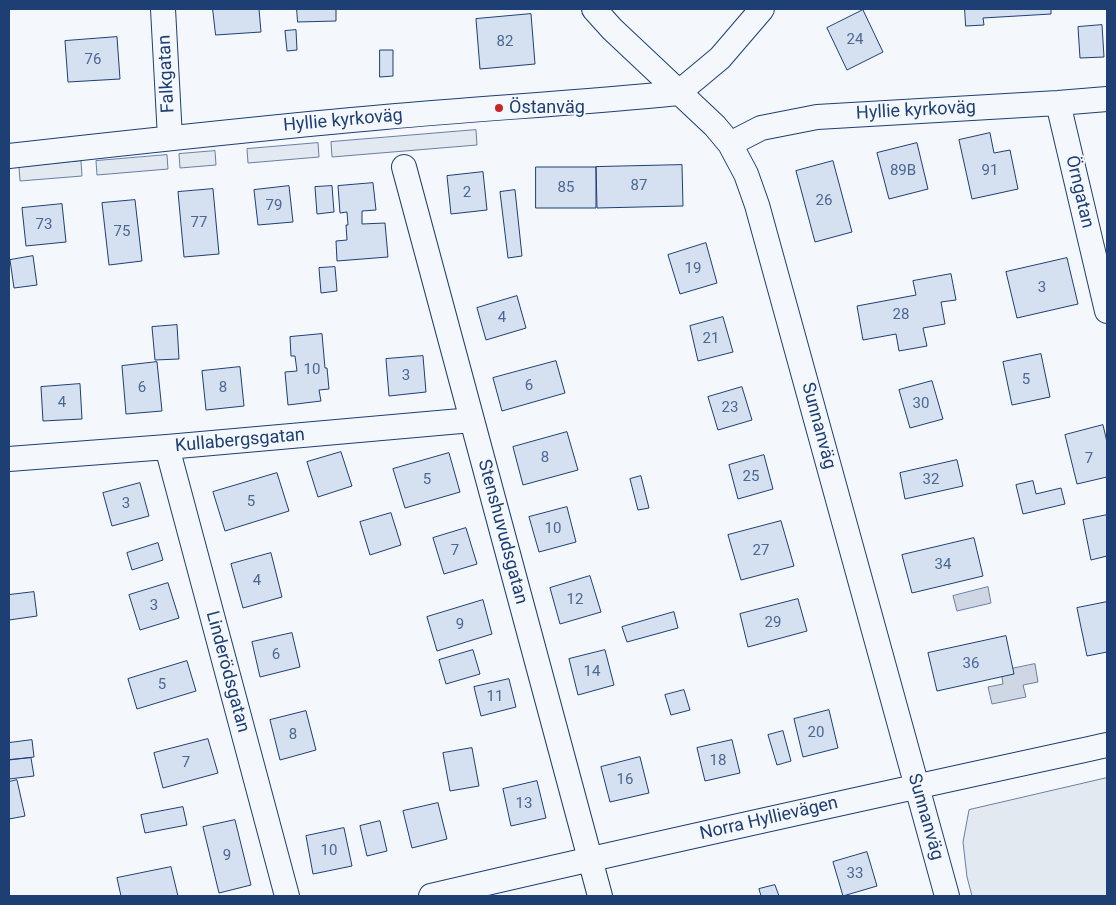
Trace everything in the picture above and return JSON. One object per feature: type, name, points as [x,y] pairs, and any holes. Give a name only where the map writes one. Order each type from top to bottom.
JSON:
[{"type":"street","name":"Falkgatan","points":[[163,9],[170,138]]},
{"type":"street","name":"Sunnanväg","points":[[594,9],[678,93],[715,126],[730,144],[746,174],[757,205],[947,896]]},
{"type":"street","points":[[678,93],[720,58],[762,9]]},
{"type":"street","name":"Hyllie kyrkoväg","points":[[9,156],[384,117],[678,93]]},
{"type":"street","name":"Hyllie kyrkoväg","points":[[730,144],[761,128],[817,117],[1107,98]]},
{"type":"street","name":"Örngatan","points":[[1058,102],[1107,311]]},
{"type":"street","name":"Stenshuvudsgatan","points":[[404,167],[600,896]]},
{"type":"street","name":"Kullabergsgatan","points":[[9,460],[167,448],[472,420]]},
{"type":"street","name":"Linderödsgatan","points":[[167,448],[287,896]]},
{"type":"street","name":"Norra Hyllievägen","points":[[431,896],[1107,745]]},
{"type":"shaded area","points":[[476,130],[477,145],[332,157],[331,142]]},
{"type":"shaded area","points":[[318,143],[319,157],[248,163],[247,149]]},
{"type":"shaded area","points":[[215,151],[216,165],[180,168],[179,154]]},
{"type":"shaded area","points":[[167,155],[168,169],[97,175],[96,161]]},
{"type":"shaded area","points":[[81,161],[82,176],[20,181],[19,167]]},
{"type":"shaded area","points":[[988,587],[991,603],[957,611],[953,596]]},
{"type":"shaded area","points":[[1035,664],[1038,682],[1023,685],[1026,697],[992,704],[988,687],[1003,684],[1001,671]]},
{"type":"shaded area","points":[[1107,778],[1107,896],[972,896],[967,877],[963,842],[969,810]]},
{"type":"building","points":[[213,9],[259,9],[261,32],[216,35]]},
{"type":"building","points":[[297,9],[336,9],[336,21],[298,22]]},
{"type":"building","points":[[965,9],[1051,9],[1051,14],[983,18],[984,25],[966,26]]},
{"type":"building","points":[[863,10],[883,52],[847,70],[827,28]]},
{"type":"building","points":[[531,14],[535,64],[480,69],[476,19]]},
{"type":"building","points":[[1102,25],[1104,57],[1080,58],[1078,27]]},
{"type":"building","points":[[296,30],[297,50],[287,51],[285,31]]},
{"type":"building","points":[[117,37],[120,79],[68,82],[65,41]]},
{"type":"building","points":[[380,50],[393,50],[393,76],[380,77]]},
{"type":"building","points":[[990,133],[994,153],[1010,150],[1018,189],[972,199],[959,140]]},
{"type":"building","points":[[917,143],[928,189],[889,199],[877,153]]},
{"type":"building","points":[[833,161],[852,232],[815,242],[796,171]]},
{"type":"building","points":[[682,165],[683,206],[597,208],[596,167]]},
{"type":"building","points":[[536,167],[596,167],[596,208],[536,208]]},
{"type":"building","points":[[483,172],[487,210],[451,214],[447,176]]},
{"type":"building","points":[[373,183],[376,210],[362,211],[362,224],[385,223],[388,257],[337,261],[336,241],[347,240],[346,225],[348,225],[347,212],[340,213],[338,186]]},
{"type":"building","points":[[289,186],[293,222],[258,225],[254,190]]},
{"type":"building","points":[[332,186],[334,212],[317,214],[315,187]]},
{"type":"building","points":[[213,189],[219,254],[184,257],[178,192]]},
{"type":"building","points":[[515,190],[522,256],[508,258],[500,192]]},
{"type":"building","points":[[135,200],[142,261],[109,265],[102,203]]},
{"type":"building","points":[[62,204],[66,242],[26,246],[22,208]]},
{"type":"building","points":[[706,243],[717,283],[680,294],[668,255]]},
{"type":"building","points":[[33,256],[37,285],[14,288],[10,260]]},
{"type":"building","points":[[1067,258],[1078,304],[1017,318],[1006,272]]},
{"type":"building","points":[[335,267],[337,291],[321,293],[319,268]]},
{"type":"building","points":[[951,274],[956,300],[941,302],[945,324],[923,328],[927,346],[899,351],[896,334],[863,340],[857,306],[916,295],[913,281]]},
{"type":"building","points":[[517,296],[526,328],[486,340],[477,308]]},
{"type":"building","points":[[723,317],[733,352],[698,361],[690,326]]},
{"type":"building","points":[[177,325],[179,359],[155,360],[152,327]]},
{"type":"building","points":[[322,334],[329,389],[319,390],[321,401],[288,405],[285,372],[297,371],[295,356],[291,356],[290,337]]},
{"type":"building","points":[[1041,354],[1050,397],[1012,405],[1003,362]]},
{"type":"building","points":[[423,356],[426,392],[389,396],[386,359]]},
{"type":"building","points":[[556,361],[565,393],[502,411],[493,378]]},
{"type":"building","points":[[157,362],[162,411],[126,414],[122,366]]},
{"type":"building","points":[[240,367],[244,406],[206,410],[202,371]]},
{"type":"building","points":[[932,381],[943,419],[910,428],[899,390]]},
{"type":"building","points":[[80,384],[82,419],[43,421],[41,387]]},
{"type":"building","points":[[742,387],[752,420],[718,430],[708,397]]},
{"type":"building","points":[[1103,425],[1107,442],[1107,477],[1077,484],[1065,435]]},
{"type":"building","points":[[567,432],[578,470],[523,485],[513,447]]},
{"type":"building","points":[[341,452],[352,486],[318,497],[307,462]]},
{"type":"building","points":[[449,453],[460,492],[405,508],[393,469]]},
{"type":"building","points":[[764,455],[773,489],[738,499],[729,465]]},
{"type":"building","points":[[957,460],[963,486],[905,499],[900,473]]},
{"type":"building","points":[[277,473],[289,511],[225,531],[213,492]]},
{"type":"building","points":[[641,476],[649,508],[638,510],[630,479]]},
{"type":"building","points":[[1033,481],[1036,494],[1061,488],[1065,504],[1023,514],[1016,485]]},
{"type":"building","points":[[140,483],[149,516],[112,526],[103,493]]},
{"type":"building","points":[[567,507],[576,542],[539,552],[529,517]]},
{"type":"building","points":[[391,513],[401,545],[370,555],[360,522]]},
{"type":"building","points":[[1107,515],[1107,556],[1091,560],[1083,520]]},
{"type":"building","points":[[781,521],[794,566],[741,580],[728,535]]},
{"type":"building","points":[[466,528],[477,564],[444,574],[433,538]]},
{"type":"building","points":[[974,538],[983,576],[912,593],[902,555]]},
{"type":"building","points":[[158,543],[163,560],[132,570],[127,553]]},
{"type":"building","points":[[271,553],[282,597],[243,608],[231,564]]},
{"type":"building","points":[[590,576],[601,612],[560,624],[550,588]]},
{"type":"building","points":[[168,583],[179,618],[140,630],[129,595]]},
{"type":"building","points":[[34,592],[37,616],[9,620],[9,595]]},
{"type":"building","points":[[798,599],[807,631],[748,647],[740,614]]},
{"type":"building","points":[[483,600],[492,634],[437,651],[427,617]]},
{"type":"building","points":[[1107,602],[1107,652],[1087,656],[1077,608]]},
{"type":"building","points":[[674,612],[678,628],[627,642],[622,627]]},
{"type":"building","points":[[292,633],[300,667],[260,677],[252,642]]},
{"type":"building","points":[[1006,636],[1014,674],[937,691],[928,653]]},
{"type":"building","points":[[473,650],[480,674],[446,684],[439,660]]},
{"type":"building","points":[[605,650],[614,685],[578,695],[569,659]]},
{"type":"building","points":[[187,661],[196,691],[137,709],[128,679]]},
{"type":"building","points":[[509,679],[516,707],[481,716],[474,687]]},
{"type":"building","points":[[684,690],[690,710],[671,715],[665,695]]},
{"type":"building","points":[[829,710],[838,748],[803,757],[794,719]]},
{"type":"building","points":[[306,711],[316,750],[280,760],[270,720]]},
{"type":"building","points":[[783,731],[791,761],[777,765],[768,735]]},
{"type":"building","points":[[208,739],[218,773],[163,788],[154,753]]},
{"type":"building","points":[[32,740],[34,757],[9,760],[9,743]]},
{"type":"building","points":[[732,740],[740,773],[705,781],[697,748]]},
{"type":"building","points":[[472,748],[479,786],[450,791],[443,753]]},
{"type":"building","points":[[640,757],[649,793],[610,802],[601,767]]},
{"type":"building","points":[[31,758],[34,776],[9,779],[9,760]]},
{"type":"building","points":[[17,780],[25,816],[9,819],[9,782]]},
{"type":"building","points":[[537,781],[546,818],[511,826],[503,789]]},
{"type":"building","points":[[438,803],[447,839],[412,848],[403,811]]},
{"type":"building","points":[[183,807],[187,825],[145,833],[141,815]]},
{"type":"building","points":[[235,820],[251,885],[219,893],[203,827]]},
{"type":"building","points":[[380,821],[387,851],[367,856],[360,826]]},
{"type":"building","points":[[344,828],[352,866],[313,874],[306,836]]},
{"type":"building","points":[[867,852],[877,886],[843,896],[833,862]]},
{"type":"building","points":[[171,867],[178,896],[121,896],[117,878]]},
{"type":"building","points":[[775,885],[779,896],[761,896],[759,889]]},
{"type":"place","name":"Östanväg","points":[[499,108]]}]
